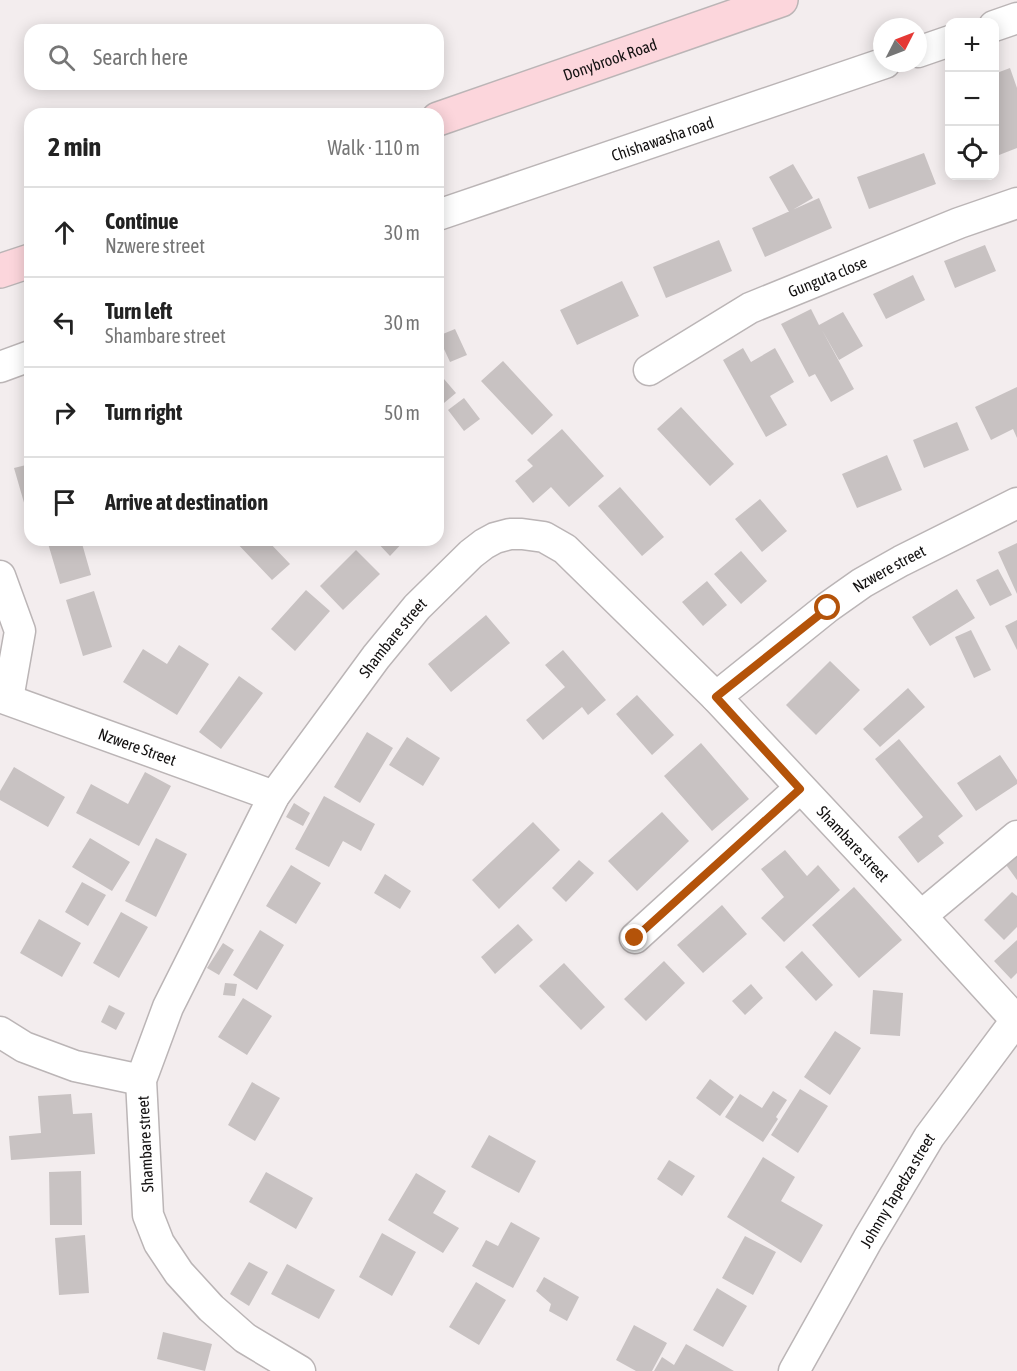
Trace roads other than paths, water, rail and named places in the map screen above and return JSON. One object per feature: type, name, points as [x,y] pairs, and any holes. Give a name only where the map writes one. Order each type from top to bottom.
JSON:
[{"type":"street","name":"Donybrook Road","points":[[444,117],[781,0]]},
{"type":"street","points":[[999,24],[1017,18]]},
{"type":"street","points":[[927,49],[945,43]]},
{"type":"street","name":"Chishawasha road","points":[[444,213],[873,67]]},
{"type":"street","name":"Gunguta close","points":[[649,370],[750,308],[1017,203]]},
{"type":"street","points":[[0,271],[24,263]]},
{"type":"street","points":[[0,367],[24,358]]},
{"type":"street","name":"Nzwere street","points":[[716,697],[862,583],[1017,503]]},
{"type":"street","name":"Shambare street","points":[[300,1371],[245,1338],[211,1308],[179,1273],[159,1243],[148,1215],[141,1080],[168,1007],[274,796],[376,657],[417,607],[471,554],[495,538],[510,534],[536,535],[565,549],[716,697],[1016,1020]]},
{"type":"street","points":[[0,576],[20,631],[4,698]]},
{"type":"street","name":"Nzwere Street","points":[[4,698],[274,796]]},
{"type":"street","points":[[635,938],[800,789]]},
{"type":"street","points":[[921,916],[1017,836]]},
{"type":"street","name":"Johnny Tapedza street","points":[[794,1371],[868,1239],[929,1137],[1016,1020]]},
{"type":"street","points":[[0,1032],[24,1047],[75,1066],[141,1080]]}]
